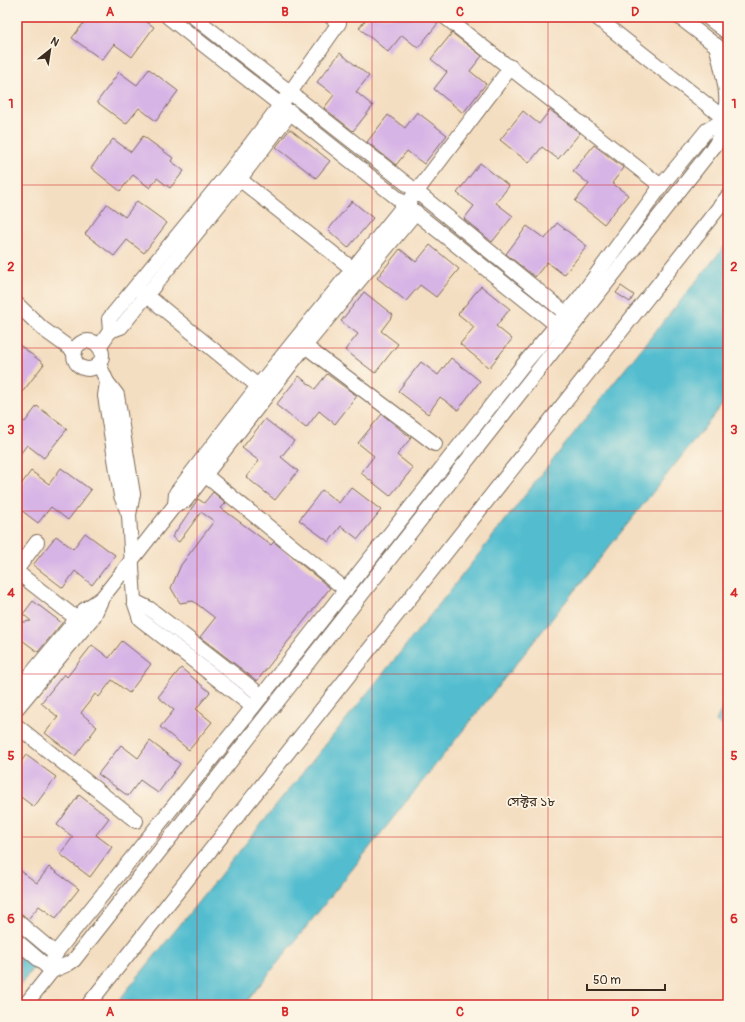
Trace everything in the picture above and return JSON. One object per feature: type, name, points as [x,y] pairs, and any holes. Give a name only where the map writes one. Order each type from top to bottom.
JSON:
[{"type":"street","points":[[168,17],[286,108],[562,330]]},
{"type":"street","points":[[194,17],[417,192],[571,318]]},
{"type":"street","points":[[99,347],[110,332],[121,327],[286,108],[290,91],[339,24],[331,17]]},
{"type":"street","points":[[446,17],[662,186]]},
{"type":"street","points":[[596,17],[725,119]]},
{"type":"street","points":[[679,17],[728,56]]},
{"type":"street","points":[[707,17],[728,33]]},
{"type":"street","points":[[571,318],[716,144],[725,119],[727,94],[716,45]]},
{"type":"street","points":[[17,708],[94,616],[102,598],[175,505],[185,501],[267,394],[306,346],[358,273],[409,207],[417,192],[511,67]]},
{"type":"street","points":[[52,971],[74,960],[361,597],[571,318],[662,186],[707,130],[725,119]]},
{"type":"street","points":[[234,176],[358,273]]},
{"type":"street","points":[[110,332],[109,319],[234,176]]},
{"type":"street","points":[[88,1005],[728,196]]},
{"type":"street","points":[[175,505],[176,493],[258,386],[358,273]]},
{"type":"street","points":[[136,287],[267,394]]},
{"type":"street","points":[[17,304],[43,329],[75,352]]},
{"type":"street","points":[[17,318],[43,329]]},
{"type":"street","points":[[25,1005],[52,971],[58,950],[262,696],[523,365],[562,330]]},
{"type":"street","points":[[87,342],[95,343],[99,347],[102,355],[99,364],[92,368],[82,368],[76,361],[75,352],[80,345],[87,342]]},
{"type":"street","points":[[306,346],[435,444]]},
{"type":"street","points":[[99,364],[107,382],[117,395],[120,410],[133,494],[129,515],[134,601],[140,619],[253,707]]},
{"type":"street","points":[[208,471],[361,597]]},
{"type":"street","points":[[17,568],[37,542]]},
{"type":"street","points":[[17,572],[77,620]]},
{"type":"street","points":[[17,692],[84,610],[102,598]]},
{"type":"street","points":[[134,601],[150,609],[262,696]]},
{"type":"street","points":[[17,726],[136,821]]},
{"type":"street","points":[[17,920],[56,954]]},
{"type":"street","points":[[17,941],[52,971]]},
{"type":"water","points":[[728,242],[728,398],[244,1005],[115,1005],[445,597],[608,390]]},
{"type":"water","points":[[728,696],[728,731],[716,721]]},
{"type":"water","points":[[17,944],[38,961],[17,990]]},
{"type":"building","points":[[88,17],[107,17],[112,21],[115,17],[140,17],[154,27],[132,57],[114,44],[102,60],[72,38]]},
{"type":"building","points":[[368,17],[437,17],[439,22],[418,48],[402,35],[388,52],[359,28]]},
{"type":"building","points":[[452,33],[482,56],[470,71],[486,84],[463,113],[434,89],[447,72],[431,59]]},
{"type":"building","points":[[340,53],[369,76],[356,92],[373,106],[353,131],[324,108],[334,95],[317,82]]},
{"type":"building","points":[[149,69],[178,91],[156,121],[139,108],[126,124],[97,102],[119,72],[137,85]]},
{"type":"building","points":[[550,110],[580,133],[558,159],[542,147],[529,163],[500,140],[523,111],[539,124]]},
{"type":"building","points":[[417,112],[447,135],[424,164],[407,151],[396,165],[367,142],[388,115],[405,128]]},
{"type":"building","points":[[290,129],[330,161],[316,178],[276,147]]},
{"type":"building","points":[[143,136],[173,158],[171,161],[184,171],[170,188],[157,178],[150,188],[133,175],[120,191],[91,168],[113,139],[131,152]]},
{"type":"building","points":[[594,145],[624,168],[612,183],[628,195],[604,224],[575,201],[589,184],[573,171]]},
{"type":"building","points":[[480,163],[509,186],[496,203],[513,216],[492,242],[464,219],[474,206],[457,193]]},
{"type":"building","points":[[137,201],[167,223],[144,253],[127,240],[114,256],[85,234],[107,204],[125,217]]},
{"type":"building","points":[[352,201],[373,218],[348,248],[328,230]]},
{"type":"building","points":[[557,223],[587,246],[564,275],[547,262],[535,277],[506,254],[527,226],[545,239]]},
{"type":"building","points":[[430,245],[459,269],[436,297],[420,285],[406,301],[377,278],[400,249],[416,262]]},
{"type":"building","points":[[481,286],[510,309],[496,326],[512,339],[489,368],[460,344],[474,327],[458,314]]},
{"type":"building","points":[[621,286],[634,295],[630,302],[616,293]]},
{"type":"building","points":[[364,292],[393,315],[381,331],[398,344],[375,373],[345,350],[358,334],[341,321]]},
{"type":"building","points":[[17,343],[44,364],[17,399]]},
{"type":"building","points":[[451,358],[480,381],[458,410],[440,397],[428,414],[398,391],[421,362],[438,375]]},
{"type":"building","points":[[327,374],[357,396],[335,424],[319,411],[306,428],[276,405],[299,376],[315,389]]},
{"type":"building","points":[[37,406],[67,429],[44,458],[27,445],[17,458],[17,417],[25,422]]},
{"type":"building","points":[[382,414],[411,438],[397,455],[413,468],[390,496],[361,473],[374,456],[358,443]]},
{"type":"building","points":[[265,419],[294,441],[281,457],[298,471],[275,500],[246,477],[259,461],[242,448]]},
{"type":"building","points":[[61,468],[91,490],[68,520],[51,507],[38,523],[17,507],[17,490],[31,471],[49,484]]},
{"type":"building","points":[[351,487],[381,510],[358,539],[341,526],[329,542],[299,520],[322,490],[339,503]]},
{"type":"building","points":[[213,492],[226,503],[221,508],[271,545],[274,542],[330,588],[257,681],[200,637],[215,618],[193,601],[180,603],[171,588],[181,565],[214,521],[201,512],[179,542],[172,537],[198,499],[204,503]]},
{"type":"building","points":[[85,533],[115,555],[92,585],[75,571],[63,588],[33,565],[56,536],[73,549]]},
{"type":"building","points":[[33,601],[62,623],[38,652],[22,640],[17,647],[17,623],[31,621],[23,614]]},
{"type":"building","points":[[122,641],[151,664],[129,693],[112,680],[99,697],[95,694],[81,713],[97,727],[75,756],[45,733],[58,717],[41,703],[64,674],[67,677],[92,645],[109,658]]},
{"type":"building","points":[[181,668],[210,692],[196,709],[212,722],[189,750],[160,727],[174,710],[158,697]]},
{"type":"building","points":[[150,741],[180,764],[158,793],[140,780],[128,796],[98,774],[121,745],[138,758]]},
{"type":"building","points":[[26,755],[56,777],[34,807],[17,794],[17,767]]},
{"type":"building","points":[[79,795],[109,818],[96,835],[112,847],[90,877],[60,854],[73,837],[57,825]]},
{"type":"building","points":[[49,867],[79,889],[56,918],[39,906],[28,919],[22,914],[17,913],[17,868],[37,883]]},
{"type":"district","name":"সেক্টর ১৮","points":[[531,801]]}]
